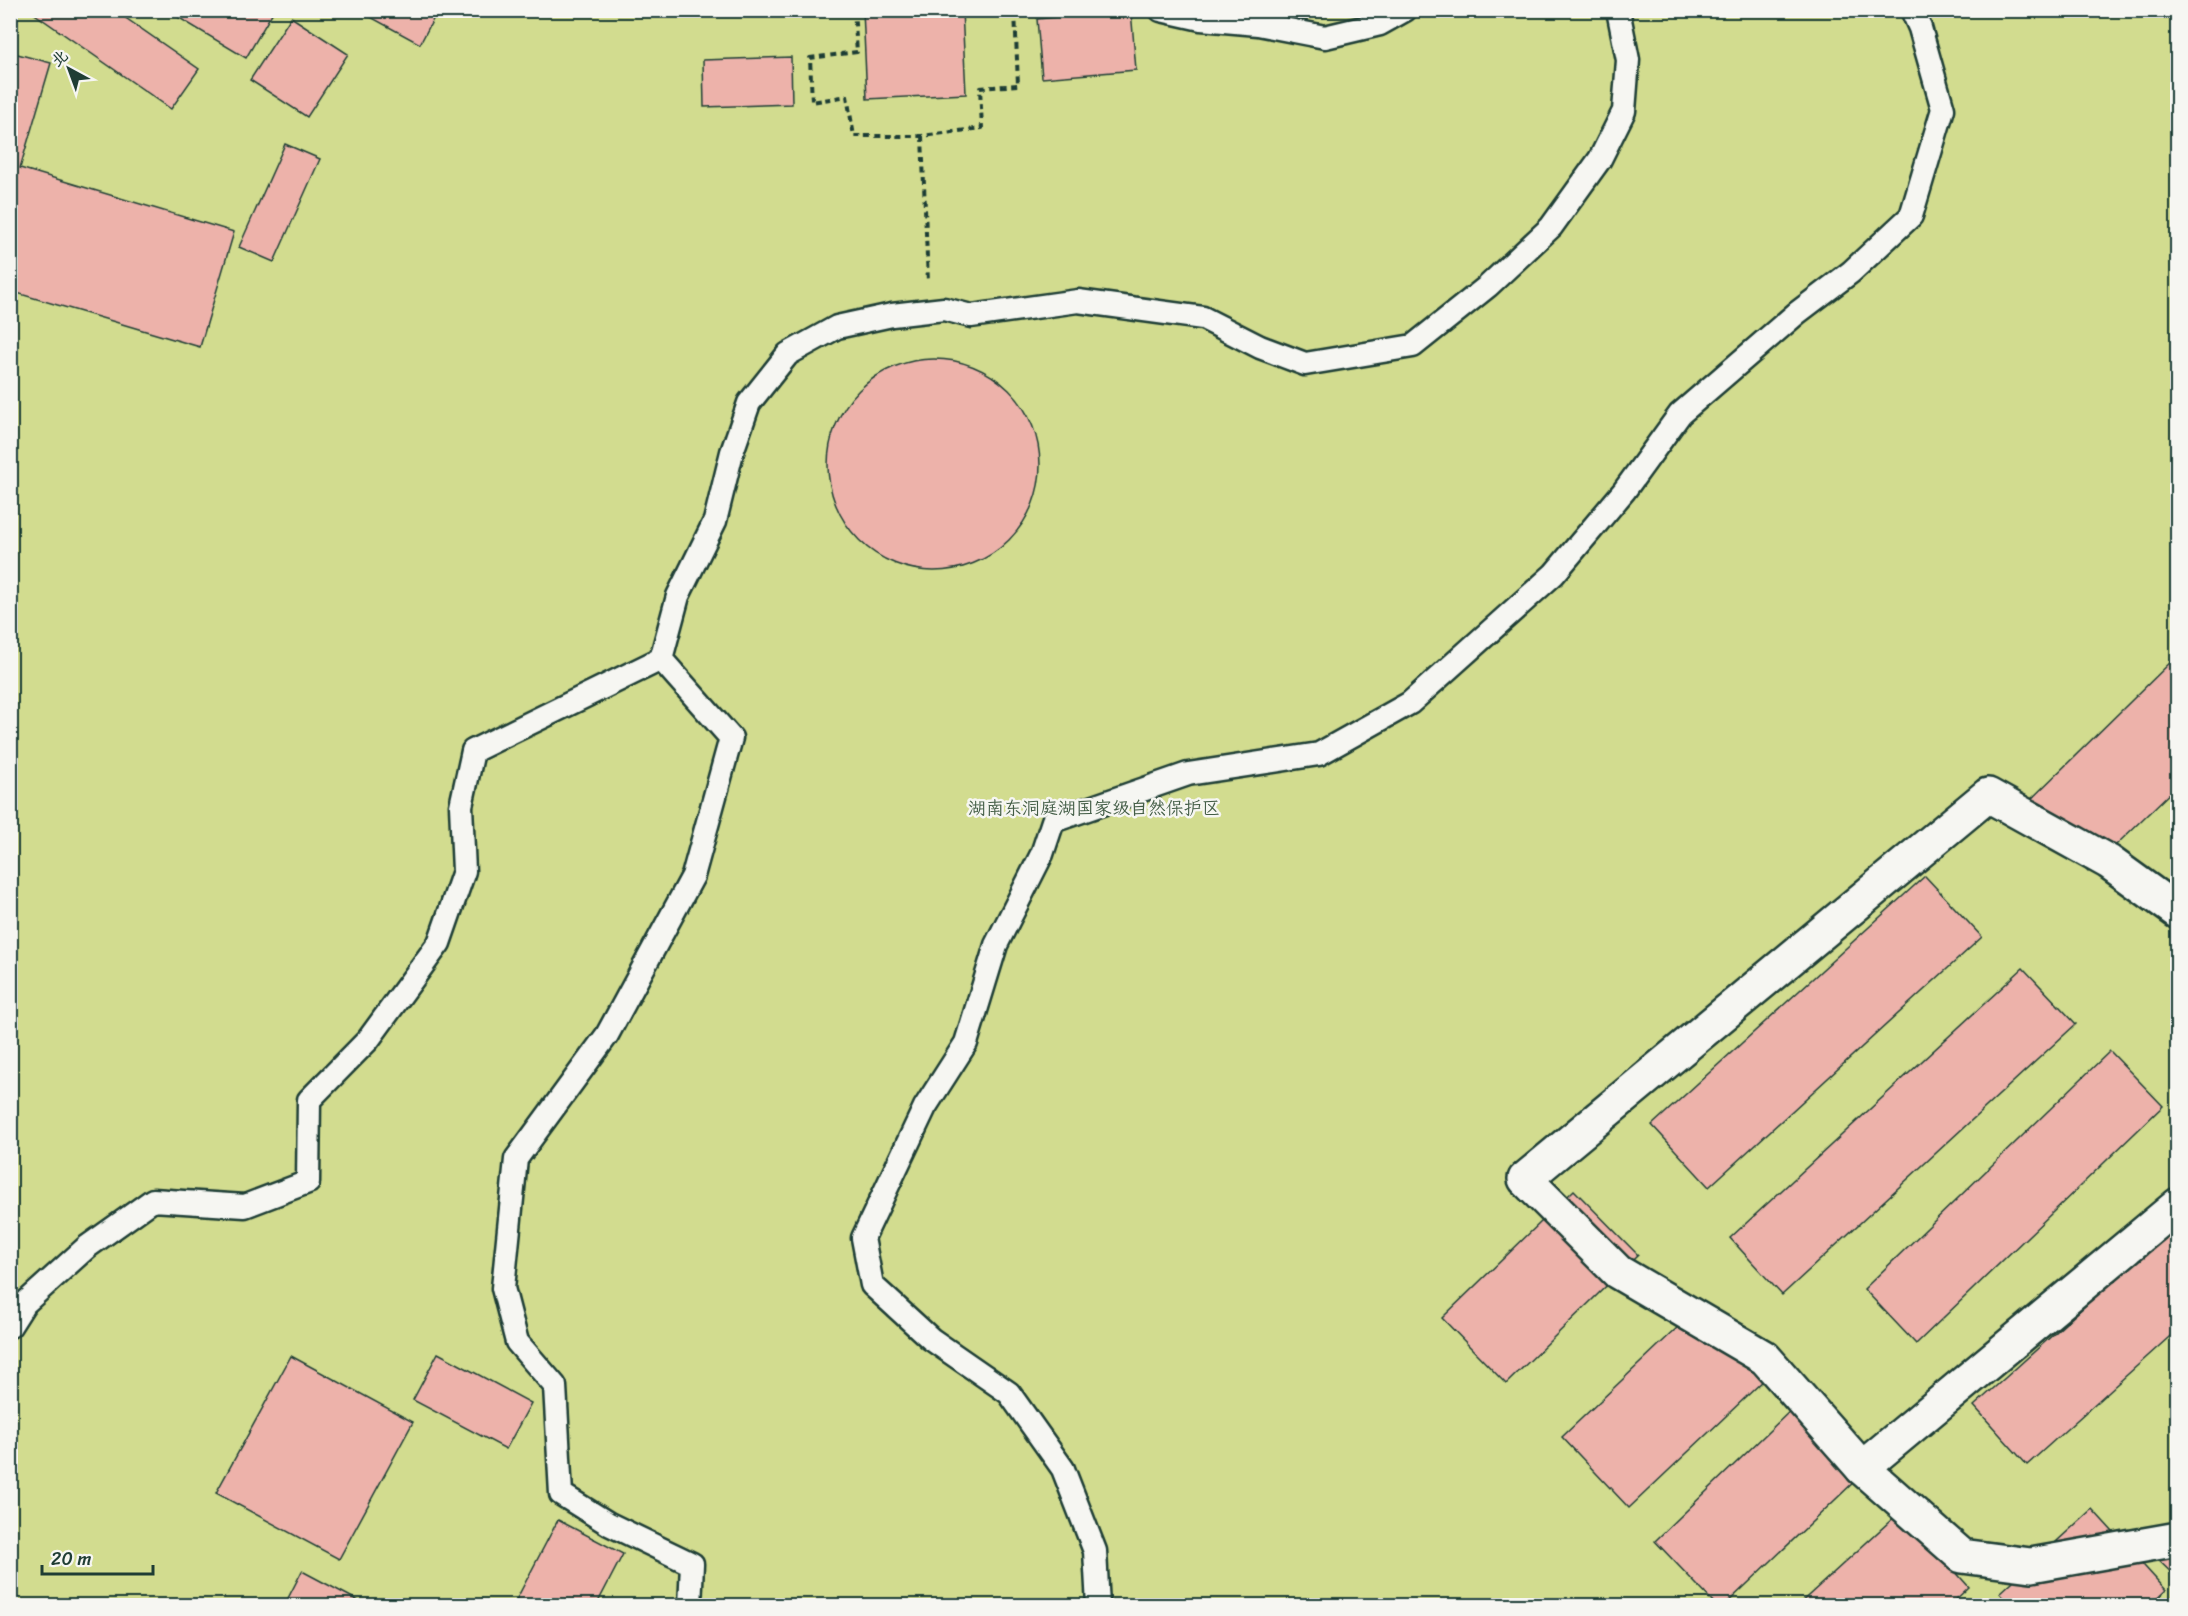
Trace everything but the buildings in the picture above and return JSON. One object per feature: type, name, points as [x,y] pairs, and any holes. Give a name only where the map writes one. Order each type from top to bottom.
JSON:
[{"type":"street","points":[[2178,912],[2109,862],[1988,795],[1525,1179],[1618,1272],[1765,1358],[1862,1468],[1962,1556],[2031,1565],[2178,1539]]},
{"type":"street","points":[[1862,1468],[2178,1205]]},
{"type":"lane","points":[[1161,10],[1201,19],[1258,24],[1325,37],[1380,24],[1405,10]]},
{"type":"lane","points":[[10,1326],[24,1304],[87,1247],[153,1200],[245,1206],[308,1182],[309,1100],[368,1040],[439,943],[464,871],[461,806],[473,752],[661,659],[678,596],[715,521],[732,452],[749,403],[788,354],[837,327],[892,315],[944,309],[971,316],[1078,301],[1203,318],[1260,347],[1305,364],[1413,346],[1488,286],[1551,226],[1600,159],[1624,111],[1628,60],[1618,10]]},
{"type":"lane","points":[[1098,1605],[1095,1551],[1063,1469],[1009,1394],[931,1339],[873,1285],[863,1239],[926,1107],[966,1043],[996,945],[1042,855],[1053,821],[1188,774],[1319,754],[1410,703],[1554,574],[1624,491],[1680,414],[1797,312],[1851,272],[1911,216],[1943,109],[1912,10]]},
{"type":"lane","points":[[661,659],[731,738],[693,876],[607,1035],[516,1159],[503,1288],[517,1342],[555,1386],[561,1494],[609,1524],[692,1564],[690,1605]]},
{"type":"path","points":[[854,10],[857,52],[810,58],[812,102],[847,96],[854,136],[922,136],[982,129],[980,88],[1018,86],[1015,10]]},
{"type":"path","points":[[922,136],[930,311]]},
{"type":"green space","name":"湖南东洞庭湖国家级自然保护区","points":[[11,11],[2177,11],[2177,1605],[11,1606]]}]
